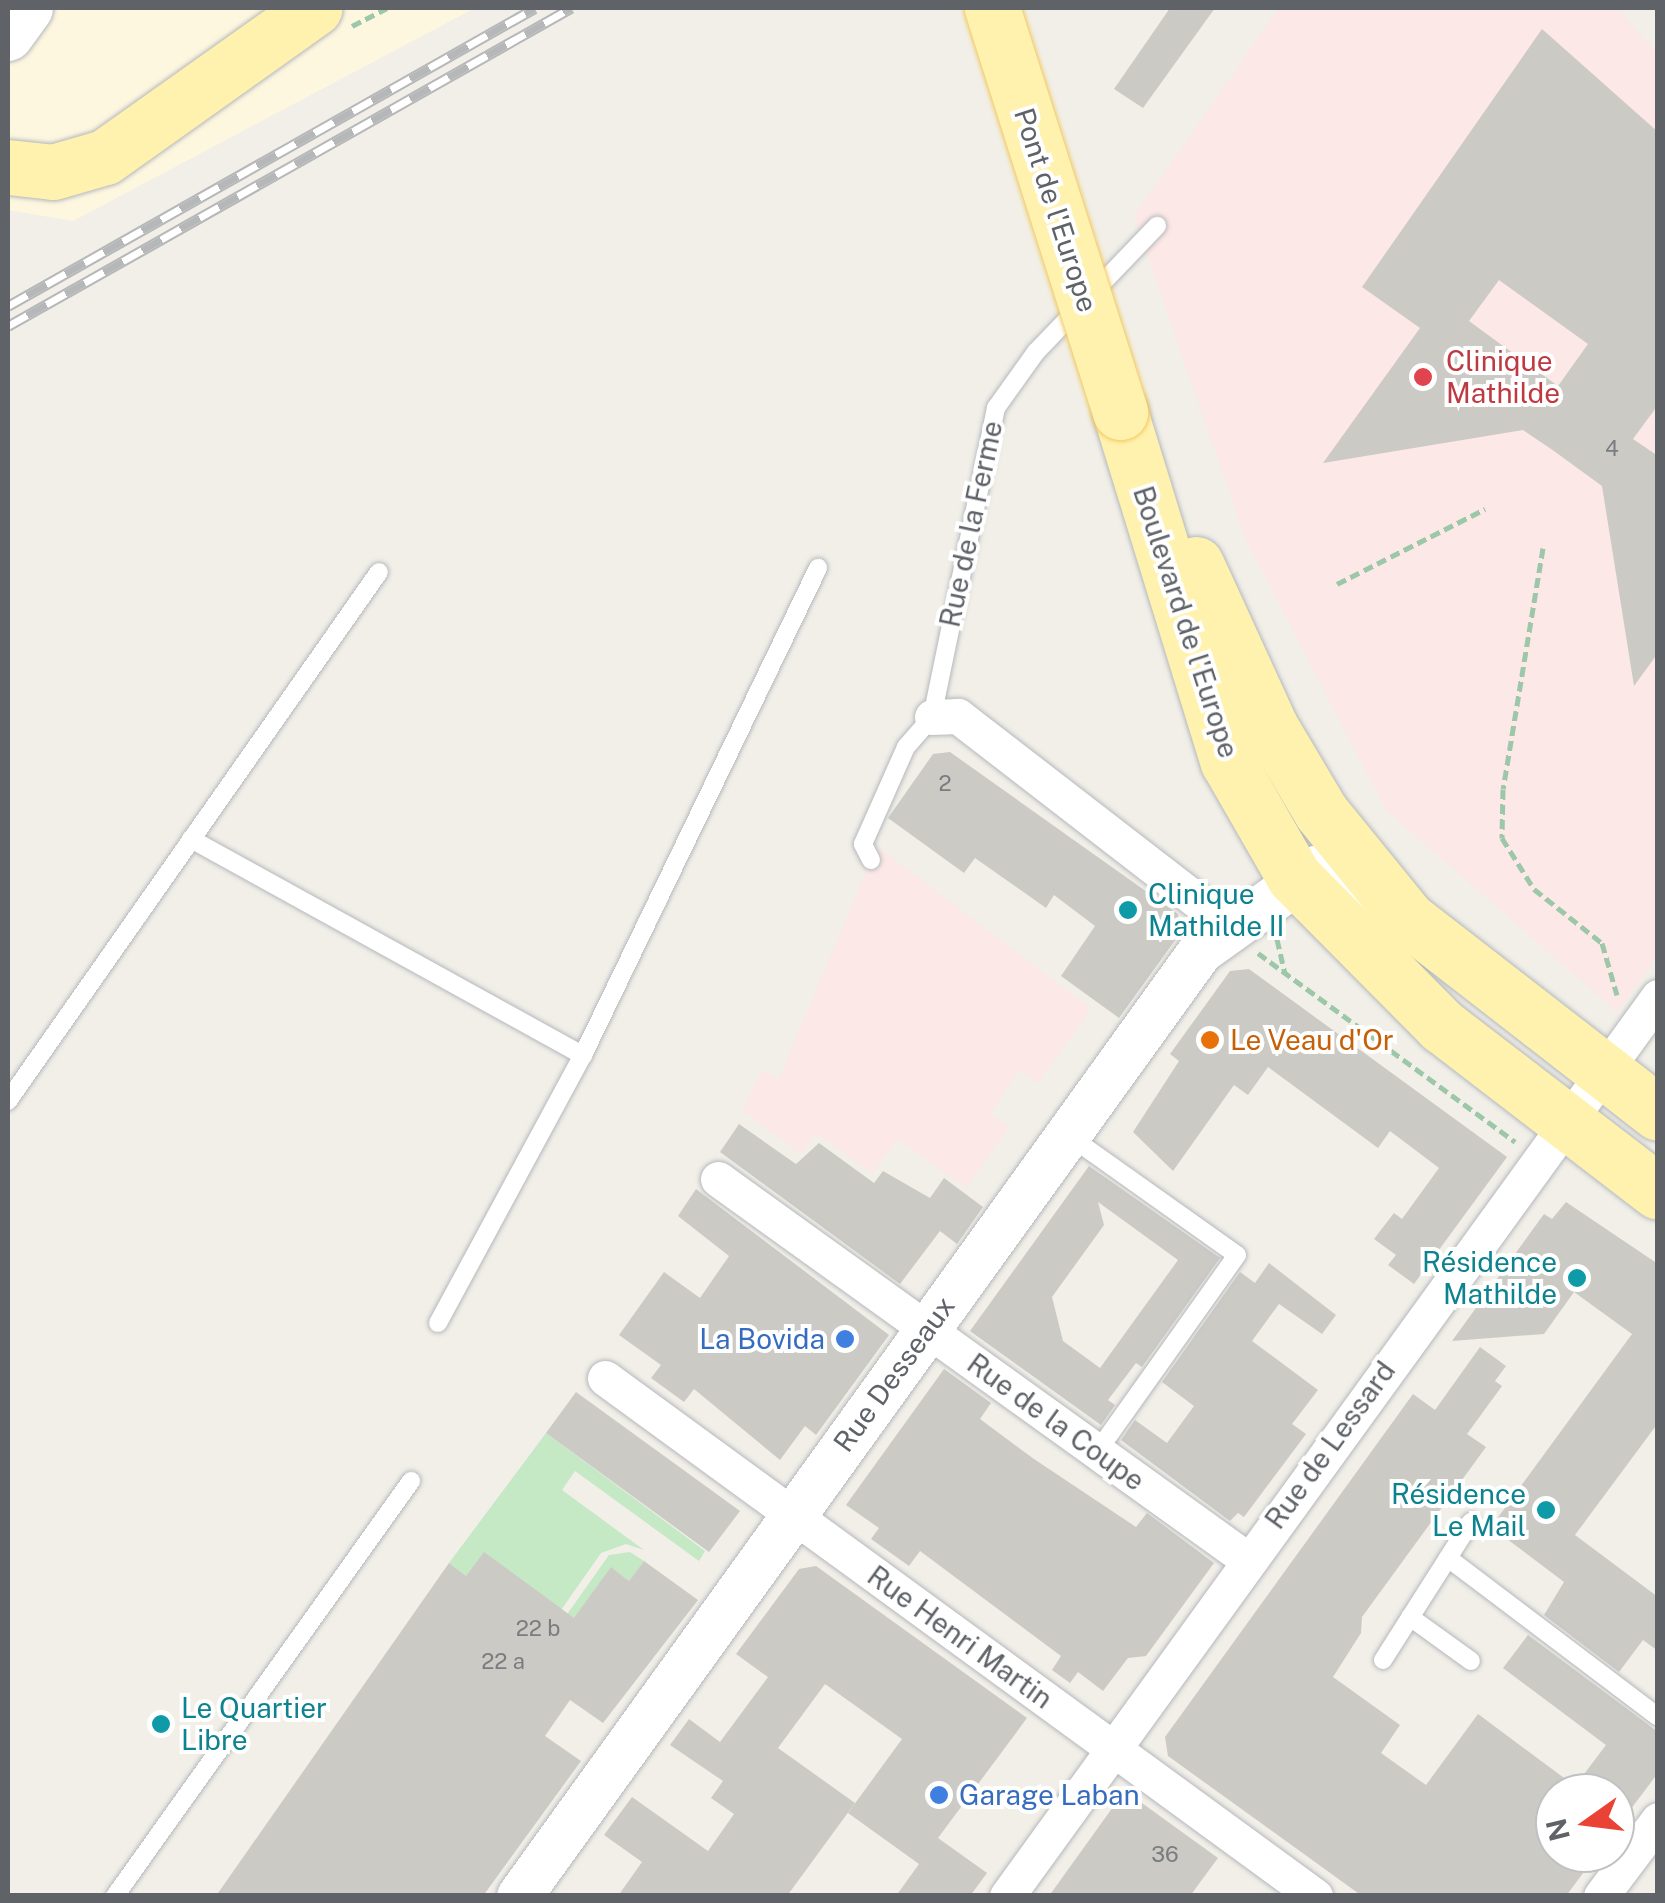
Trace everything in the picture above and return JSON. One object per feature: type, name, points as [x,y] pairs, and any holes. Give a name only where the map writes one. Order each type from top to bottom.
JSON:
[{"type":"main road","points":[[8,36],[28,8]]},
{"type":"main road","points":[[232,65],[265,8]]},
{"type":"main road","points":[[8,167],[53,172],[105,157],[315,8]]},
{"type":"main road","name":"Pont de l'Europe","points":[[992,8],[1131,401]]},
{"type":"main road","name":"Pont de l'Europe","points":[[1022,8],[1131,401]]},
{"type":"main road","name":"Boulevard de l'Europe","points":[[1131,401],[1228,762],[1294,877],[1442,1026],[1658,1192]]},
{"type":"main road","name":"Boulevard de l'Europe","points":[[1131,401],[1189,548],[1270,726],[1321,812],[1408,919],[1658,1113]]},
{"type":"street","points":[[932,717],[958,716],[1252,927]]},
{"type":"street","points":[[1294,877],[1316,868],[1336,872],[1408,919]]},
{"type":"street","name":"Rue Desseaux","points":[[519,1896],[1200,952],[1252,927],[1294,877]]},
{"type":"street","name":"Rue de Lessard","points":[[1007,1896],[1562,1122],[1658,996]]},
{"type":"street","name":"Rue de la Coupe","points":[[718,1179],[1248,1560]]},
{"type":"street","name":"Rue Henri Martin","points":[[604,1378],[1315,1896]]},
{"type":"street","points":[[1602,1896],[1658,1820]]},
{"type":"lane","name":"Rue de la Ferme","points":[[871,860],[863,844],[906,748],[932,717],[996,408],[1036,352],[1157,226]]},
{"type":"lane","points":[[438,1324],[583,1054],[818,568]]},
{"type":"lane","points":[[8,1100],[379,572]]},
{"type":"lane","points":[[191,839],[583,1054]]},
{"type":"lane","points":[[1068,1135],[1237,1255],[1097,1452]]},
{"type":"lane","points":[[115,1896],[411,1481]]},
{"type":"lane","points":[[1383,1660],[1471,1522]]},
{"type":"lane","points":[[1448,1558],[1658,1716]]},
{"type":"lane","points":[[1410,1617],[1472,1661]]},
{"type":"path","points":[[1338,584],[1485,509]]},
{"type":"path","points":[[1543,548],[1500,826],[1507,853],[1534,889],[1610,954],[1615,1014]]},
{"type":"path","points":[[1252,927],[1285,973],[1487,1121]]},
{"type":"shaded area","points":[[8,8],[475,8],[73,221],[8,210]]},
{"type":"shaded area","name":"Clinique Mathilde","points":[[1279,8],[1617,8],[1657,53],[1658,956],[1617,1012],[1386,810],[1245,538],[1134,216]]},
{"type":"shaded area","points":[[877,846],[1091,1009],[1037,1084],[1020,1069],[991,1113],[1009,1128],[966,1188],[898,1139],[872,1173],[816,1133],[801,1154],[742,1110],[762,1071],[779,1078]]},
{"type":"green space","points":[[546,1433],[705,1551],[699,1561],[575,1471],[562,1490],[644,1550],[626,1544],[601,1553],[540,1640],[484,1553],[466,1576],[449,1563]]},
{"type":"green space","points":[[630,1552],[644,1561],[629,1581],[612,1568],[552,1649],[546,1644],[609,1555]]},
{"type":"building","points":[[1170,8],[1215,8],[1143,108],[1114,89]]},
{"type":"building","points":[[1542,29],[1658,132],[1658,405],[1633,439],[1658,456],[1658,653],[1634,686],[1602,486],[1554,451],[1523,430],[1323,463],[1420,328],[1362,287]],"holes":[[[1499,280],[1588,344],[1558,386],[1469,321]]]},
{"type":"building","name":"Clinique Mathilde II","points":[[950,752],[1178,914],[1181,932],[1119,1018],[1061,976],[1095,926],[1054,895],[1046,908],[975,858],[964,873],[888,818],[933,754]]},
{"type":"building","points":[[1249,969],[1507,1157],[1414,1284],[1388,1265],[1396,1255],[1374,1239],[1394,1213],[1402,1219],[1439,1168],[1390,1131],[1378,1148],[1268,1067],[1248,1095],[1234,1085],[1173,1171],[1133,1132],[1179,1061],[1170,1054],[1230,971]]},
{"type":"building","points":[[739,1124],[796,1164],[819,1143],[874,1183],[883,1171],[930,1198],[944,1178],[983,1207],[957,1244],[940,1231],[900,1284],[720,1152]]},
{"type":"building","points":[[1089,1166],[1220,1258],[1142,1367],[1136,1363],[1108,1400],[1115,1405],[1101,1425],[970,1331]],"holes":[[[1098,1202],[1178,1260],[1100,1368],[1063,1341],[1052,1297],[1104,1225]]]},
{"type":"building","points":[[696,1189],[889,1335],[816,1435],[805,1426],[780,1460],[694,1389],[684,1402],[651,1378],[661,1365],[619,1335],[664,1272],[700,1298],[729,1256],[678,1216]]},
{"type":"building","points":[[1566,1202],[1658,1264],[1658,1423],[1575,1535],[1658,1597],[1658,1651],[1643,1640],[1619,1672],[1544,1615],[1564,1582],[1491,1527],[1632,1334],[1574,1292],[1544,1334],[1452,1341],[1544,1214],[1552,1219]]},
{"type":"building","points":[[1269,1263],[1336,1315],[1322,1334],[1279,1304],[1252,1341],[1318,1390],[1292,1424],[1306,1434],[1244,1517],[1238,1513],[1230,1521],[1121,1440],[1135,1420],[1167,1443],[1194,1406],[1162,1382],[1240,1272],[1255,1283]]},
{"type":"building","points":[[1480,1347],[1506,1366],[1495,1381],[1502,1386],[1467,1434],[1486,1447],[1362,1617],[1361,1633],[1333,1677],[1400,1725],[1381,1753],[1426,1785],[1478,1714],[1557,1773],[1535,1773],[1535,1873],[1583,1873],[1566,1896],[1362,1896],[1168,1756],[1165,1737],[1413,1394],[1435,1410]]},
{"type":"building","points":[[944,1369],[991,1403],[980,1419],[1034,1459],[1136,1527],[1147,1513],[1214,1563],[1146,1656],[1128,1658],[1103,1691],[1078,1672],[1070,1683],[1052,1670],[1061,1656],[920,1551],[909,1566],[871,1539],[879,1528],[846,1505]]},
{"type":"building","points":[[576,1392],[740,1511],[709,1552],[546,1433]]},
{"type":"building","points":[[484,1552],[574,1618],[611,1567],[629,1581],[644,1561],[698,1600],[603,1723],[570,1700],[545,1736],[581,1761],[483,1896],[216,1896],[449,1563],[466,1576]]},
{"type":"building","points":[[816,1566],[1027,1718],[938,1838],[987,1873],[970,1896],[896,1896],[919,1864],[848,1813],[902,1739],[825,1684],[778,1748],[855,1803],[787,1896],[618,1896],[642,1862],[604,1835],[632,1797],[708,1851],[734,1814],[711,1798],[723,1781],[670,1745],[689,1719],[720,1742],[768,1677],[736,1654],[799,1569]]},
{"type":"building","points":[[1528,1635],[1658,1732],[1658,1773],[1635,1803],[1635,1773],[1585,1773],[1606,1745],[1503,1668]]},
{"type":"building","points":[[1135,1798],[1218,1858],[1190,1896],[1049,1896],[1118,1800]]},
{"type":"railway","points":[[8,306],[535,8]]},
{"type":"railway","points":[[8,326],[571,8]]},
{"type":"place","name":"Clinique Mathilde","points":[[1423,377]]},
{"type":"place","name":"Clinique Mathilde II","points":[[1128,910]]},
{"type":"place","name":"Le Veau d'Or","points":[[1210,1040]]},
{"type":"place","name":"Résidence Mathilde","points":[[1577,1278]]},
{"type":"place","name":"La Bovida","points":[[845,1339]]},
{"type":"place","name":"Résidence Le Mail","points":[[1546,1510]]},
{"type":"place","name":"Le Quartier Libre","points":[[161,1724]]},
{"type":"place","name":"Garage Laban","points":[[939,1795]]}]
